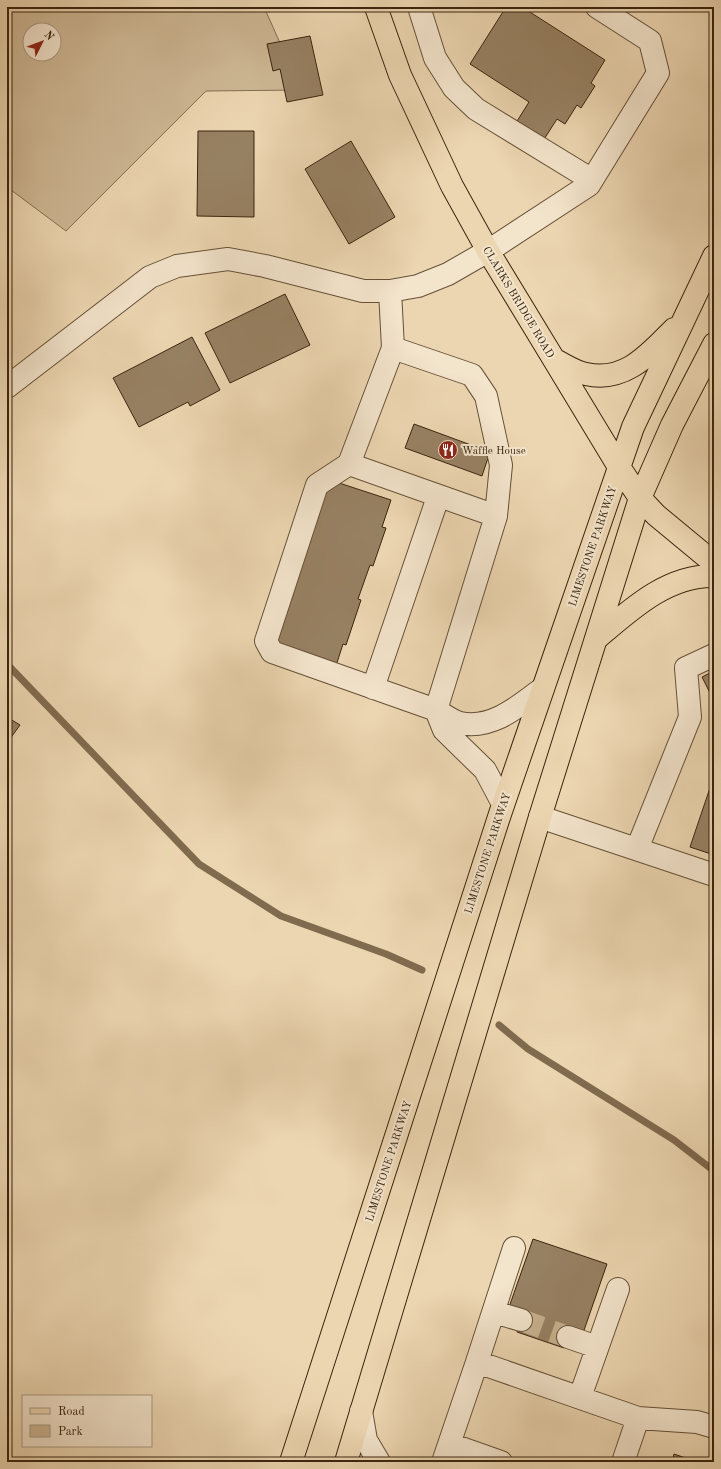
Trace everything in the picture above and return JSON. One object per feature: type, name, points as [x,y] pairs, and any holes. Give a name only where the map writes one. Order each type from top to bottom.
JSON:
[{"type":"main road","name":"CLARKS BRIDGE ROAD","points":[[376,7],[400,75],[452,186],[488,251],[619,467],[640,498],[656,515],[714,562]]},
{"type":"main road","name":"LIMESTONE PARKWAY","points":[[291,1462],[503,804],[633,427],[714,256]]},
{"type":"main road","points":[[555,360],[585,374],[604,377],[626,371],[641,361],[684,320]]},
{"type":"main road","points":[[346,1462],[540,817],[640,498],[672,425],[714,344]]},
{"type":"main road","points":[[596,638],[636,606],[657,592],[681,580],[698,575],[714,576]]},
{"type":"street","points":[[420,7],[435,58],[454,88],[476,109],[592,180]]},
{"type":"street","points":[[7,387],[150,277],[177,266],[228,259],[265,266],[363,291],[390,291],[418,286],[448,274],[488,251],[589,185],[658,73],[650,40],[598,7]]},
{"type":"street","points":[[390,291],[393,348],[348,464],[317,485],[266,641],[272,652],[436,710],[459,723],[480,725],[510,712],[543,688]]},
{"type":"street","points":[[393,348],[472,375],[486,396],[501,465],[496,516],[436,710],[444,730],[485,770],[503,804]]},
{"type":"street","points":[[348,464],[438,497],[496,516]]},
{"type":"street","points":[[373,688],[438,497]]},
{"type":"street","points":[[637,849],[690,717],[686,668],[714,655]]},
{"type":"street","points":[[540,817],[714,875]]},
{"type":"street","points":[[501,1462],[446,1453],[514,1248]]},
{"type":"street","points":[[580,1397],[618,1289]]},
{"type":"street","points":[[494,1312],[521,1320]]},
{"type":"street","points":[[568,1337],[597,1347]]},
{"type":"street","points":[[477,1362],[638,1418],[697,1422],[714,1427]]},
{"type":"street","points":[[361,1411],[366,1440],[379,1462]]},
{"type":"street","points":[[623,1462],[638,1418]]},
{"type":"green space","points":[[7,7],[264,7],[301,90],[206,91],[66,231],[7,187]]},
{"type":"building","points":[[267,7],[284,7],[269,12]]},
{"type":"building","points":[[506,7],[522,7],[605,60],[591,83],[595,86],[581,108],[577,105],[565,124],[557,119],[541,144],[514,126],[529,102],[470,64]]},
{"type":"building","points":[[310,36],[323,95],[287,102],[280,69],[273,71],[267,44]]},
{"type":"building","points":[[198,131],[254,131],[254,217],[197,216]]},
{"type":"building","points":[[351,141],[395,217],[349,244],[305,169]]},
{"type":"building","points":[[285,294],[310,345],[230,383],[205,333]]},
{"type":"building","points":[[192,337],[220,390],[190,406],[188,402],[139,427],[113,378]]},
{"type":"building","name":"Waffle House","points":[[414,424],[490,452],[482,476],[405,448]]},
{"type":"building","points":[[330,480],[391,500],[382,527],[386,528],[373,566],[370,565],[358,599],[361,600],[346,645],[343,644],[335,669],[274,648]]},
{"type":"building","points":[[714,671],[714,701],[702,677]]},
{"type":"building","points":[[7,717],[20,725],[7,743]]},
{"type":"building","points":[[714,776],[714,855],[690,847]]},
{"type":"building","points":[[533,1239],[607,1264],[582,1336],[570,1331],[564,1348],[517,1332],[521,1320],[508,1310]]},
{"type":"building","points":[[674,1454],[697,1462],[672,1462]]},
{"type":"waterway","points":[[7,664],[199,864],[281,916],[386,954],[422,970]]},
{"type":"waterway","points":[[499,1025],[528,1049],[674,1140],[714,1171]]},
{"type":"tunnel","points":[[521,1320],[568,1337]]},
{"type":"place","name":"Waffle House","points":[[448,450]]}]
